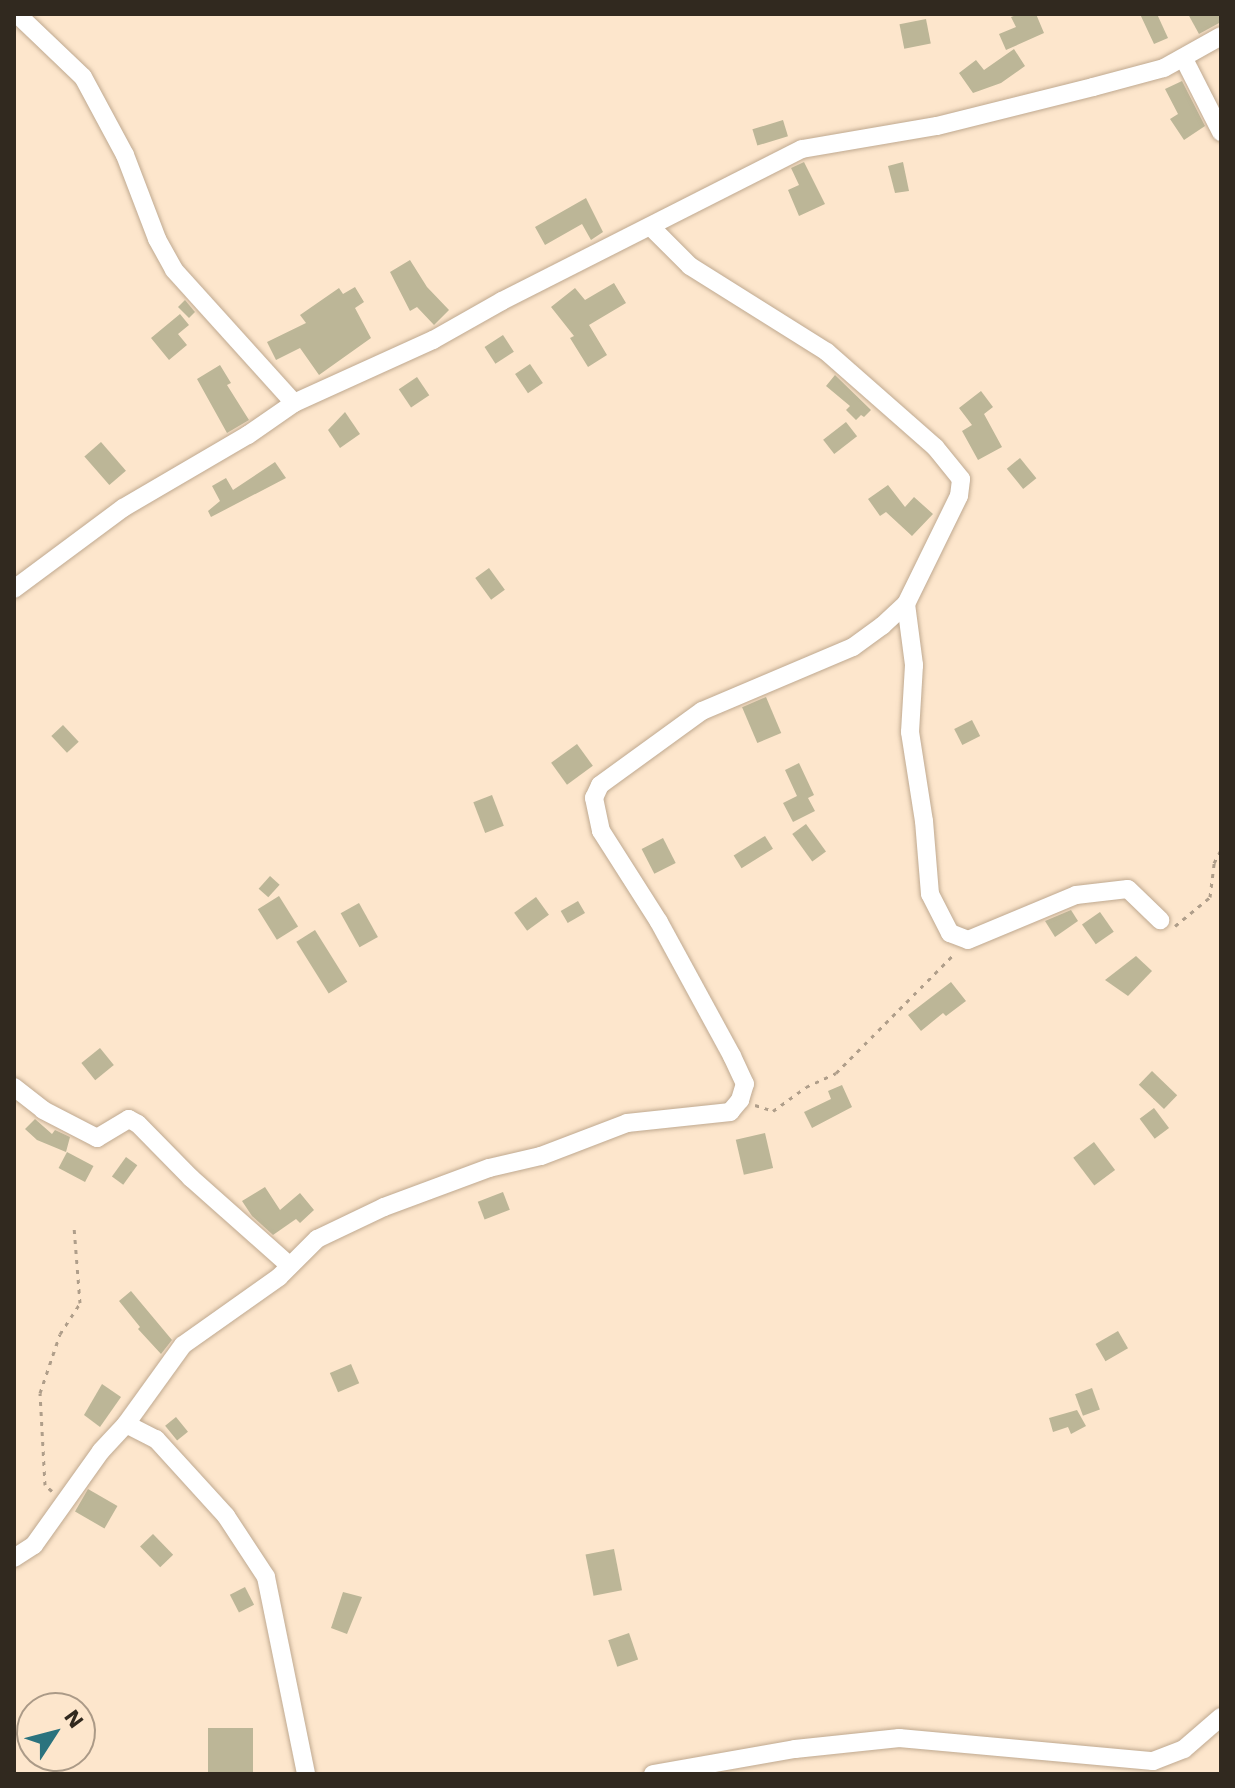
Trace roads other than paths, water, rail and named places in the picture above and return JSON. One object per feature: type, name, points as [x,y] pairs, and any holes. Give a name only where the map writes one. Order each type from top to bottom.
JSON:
[{"type":"street","points":[[17,14],[83,77],[125,155],[157,239],[174,270],[294,403]]},
{"type":"street","points":[[14,589],[123,508],[248,435],[294,403],[433,340],[502,301],[802,149],[937,126],[1164,68],[1221,36]]},
{"type":"street","points":[[1184,59],[1221,132]]},
{"type":"street","points":[[14,1558],[34,1545],[63,1501],[126,1424],[183,1345],[290,1266],[317,1239],[433,1188],[489,1168],[541,1156],[627,1123],[730,1112],[740,1100],[745,1084],[732,1056],[659,922],[601,831],[594,798],[600,785],[702,711],[853,647],[906,604],[959,496],[961,479],[955,469],[827,352],[690,266],[651,227]]},
{"type":"street","points":[[906,604],[914,665],[910,732],[924,821],[930,894],[950,933],[968,940],[1076,895],[1128,889],[1160,920]]},
{"type":"street","points":[[14,1087],[43,1110],[97,1138],[129,1119],[138,1124],[191,1178],[290,1266]]},
{"type":"street","points":[[126,1424],[156,1439],[226,1516],[266,1577],[306,1774]]},
{"type":"street","points":[[653,1774],[795,1749],[899,1738],[1153,1761],[1184,1749],[1221,1717]]}]
